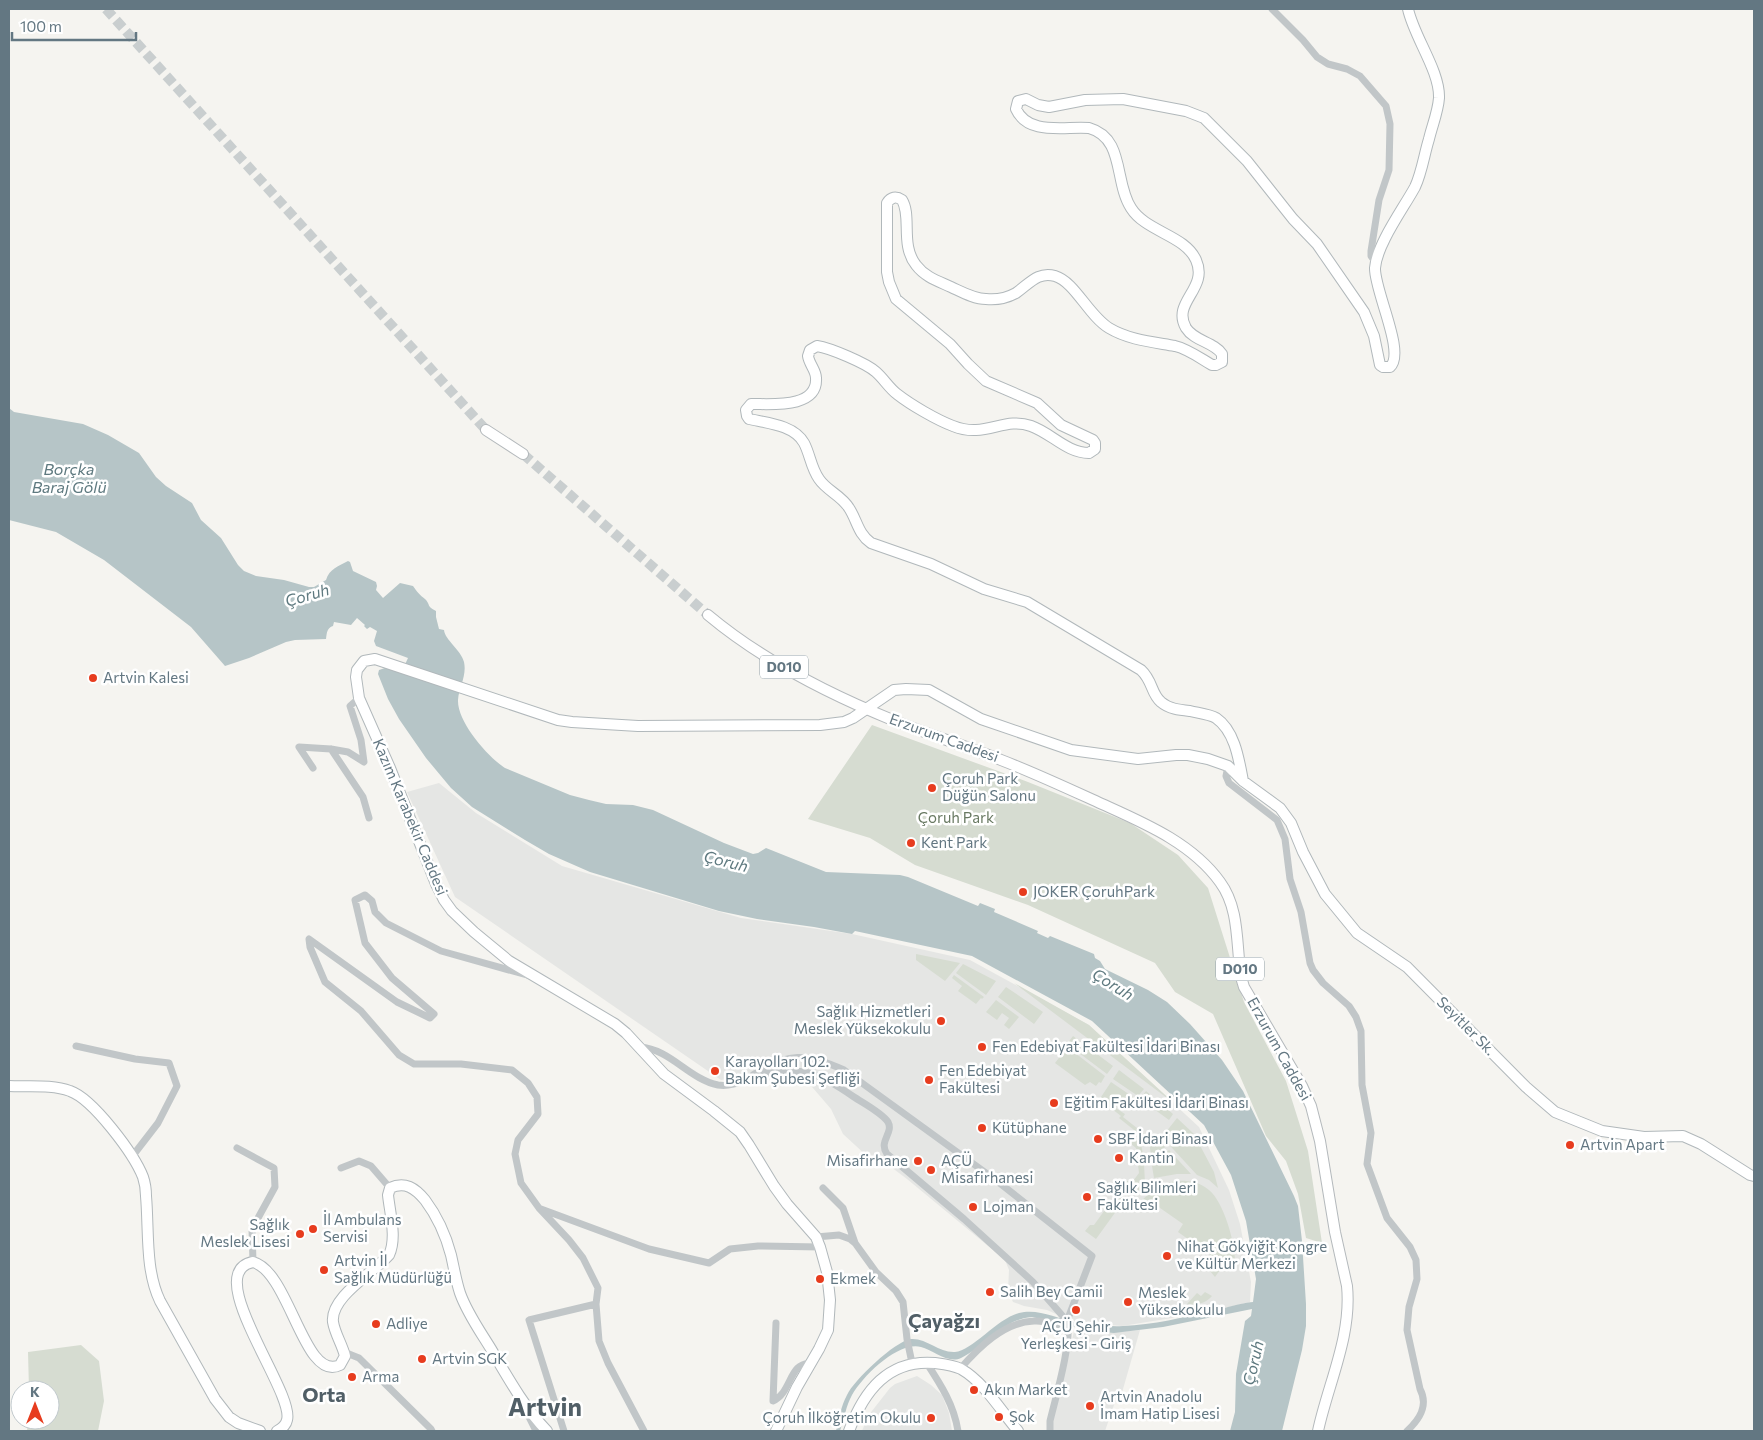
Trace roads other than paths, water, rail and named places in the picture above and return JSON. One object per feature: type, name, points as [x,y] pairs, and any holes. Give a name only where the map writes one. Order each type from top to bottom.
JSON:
[{"type":"street","points":[[1272,9],[1317,57],[1328,64],[1346,69],[1360,76],[1386,106],[1390,124],[1390,158],[1389,170],[1379,200],[1370,251],[1376,263]]},
{"type":"street","points":[[1243,781],[1236,750],[1226,727],[1215,717],[1170,708],[1161,703],[1156,697],[1148,676],[1141,670],[1027,602],[984,589],[930,564],[871,543],[865,539],[851,509],[844,501],[823,485],[818,478],[804,443],[799,436],[785,428],[749,419],[746,410],[751,404],[783,404],[794,402],[810,394],[815,387],[817,379],[808,356],[813,348],[822,347],[872,368],[898,394],[955,427],[964,430],[982,431],[1003,425],[1020,423],[1037,428],[1063,444],[1082,452],[1089,453],[1095,449],[1096,446],[1093,440],[1061,425],[1037,403],[992,384],[979,375],[950,344],[896,299],[889,282],[886,262],[887,202],[896,197],[902,200],[905,206],[907,246],[910,255],[915,264],[929,277],[971,296],[987,300],[1016,293],[1036,277],[1043,275],[1057,276],[1070,285],[1098,320],[1121,334],[1184,349],[1212,365],[1222,362],[1222,354],[1219,350],[1193,336],[1184,324],[1183,308],[1199,277],[1196,260],[1187,247],[1146,224],[1132,210],[1124,193],[1114,152],[1108,140],[1096,130],[1089,128],[1041,127],[1029,124],[1024,121],[1016,109],[1017,103],[1026,98],[1042,106],[1054,107],[1085,100],[1122,99],[1186,111],[1204,118],[1247,161],[1293,219],[1317,244],[1364,312],[1374,336],[1378,362],[1386,368],[1390,367],[1394,362],[1393,341],[1389,321],[1376,283],[1376,263],[1382,245],[1419,176],[1438,109],[1439,97],[1435,78],[1412,24],[1408,9]]},
{"type":"street","points":[[486,430],[523,454]]},
{"type":"street","name":"D010","points":[[708,615],[743,643],[782,666],[818,686],[866,708]]},
{"type":"street","name":"Kazım Karabekir Caddesi","points":[[776,1431],[824,1339],[829,1322],[830,1300],[827,1272],[816,1237],[782,1198],[740,1132],[664,1074],[640,1047],[615,1024],[533,976],[488,944],[460,919],[444,900],[359,698],[357,670],[364,661],[375,659],[558,720],[603,725],[820,726],[844,722],[894,690],[929,690],[981,719],[1071,750],[1138,759],[1188,755],[1228,766]]},
{"type":"street","points":[[313,768],[299,747],[331,748],[348,752],[364,762],[361,740],[350,706],[359,698]]},
{"type":"street","name":"Erzurum Caddesi","points":[[866,708],[915,729],[1003,760],[1146,824],[1175,841],[1201,862],[1225,890],[1233,913],[1240,971],[1244,987],[1302,1086],[1314,1116],[1347,1286],[1349,1303],[1346,1324],[1318,1431]]},
{"type":"street","points":[[331,748],[363,797],[369,818]]},
{"type":"street","points":[[1228,766],[1226,773],[1229,783],[1277,820],[1285,839],[1290,874],[1301,912],[1310,963],[1323,983],[1349,1006],[1362,1031],[1362,1085],[1371,1133],[1367,1164],[1387,1218],[1414,1253],[1417,1266],[1417,1279],[1408,1306],[1407,1330],[1424,1406],[1420,1416],[1407,1431]]},
{"type":"street","name":"Seyitler Sk.","points":[[1228,766],[1243,781],[1280,808],[1291,823],[1303,852],[1325,894],[1357,933],[1407,967],[1526,1087],[1555,1112],[1602,1131],[1644,1138],[1682,1136],[1701,1144],[1754,1176]]},
{"type":"street","points":[[533,976],[440,951],[386,923],[375,912],[372,901],[365,895],[355,900],[365,943],[392,978],[434,1014],[430,1018],[397,1002],[308,939],[325,982],[361,1011],[399,1055],[414,1064],[461,1064],[512,1070],[528,1083],[537,1097],[538,1114],[518,1140],[515,1154],[520,1183],[538,1208],[570,1240],[583,1258],[598,1288],[596,1304],[598,1341],[644,1431]]},
{"type":"street","points":[[76,1046],[135,1059],[169,1063],[177,1086],[158,1123],[132,1158]]},
{"type":"street","points":[[640,1047],[656,1050],[710,1083],[724,1085],[785,1070],[810,1073],[833,1083],[883,1117],[889,1126],[889,1132],[884,1142],[887,1154],[964,1219],[1033,1282],[1068,1324]]},
{"type":"street","points":[[747,1080],[774,1063],[788,1058],[802,1057],[818,1060],[844,1070],[997,1181],[1092,1256],[1068,1324],[1067,1344],[1050,1421],[1050,1431]]},
{"type":"street","points":[[9,1086],[52,1087],[74,1093],[96,1110],[132,1158],[145,1186],[149,1247],[156,1293],[215,1399],[234,1420],[260,1431]]},
{"type":"street","points":[[237,1148],[274,1168],[274,1187],[252,1229],[252,1262]]},
{"type":"street","points":[[341,1168],[359,1161],[370,1166],[390,1188]]},
{"type":"street","points":[[390,1188],[398,1185],[411,1187],[419,1193],[430,1208],[446,1240],[464,1304],[517,1393],[536,1431]]},
{"type":"street","points":[[277,1431],[281,1429],[287,1420],[285,1403],[256,1343],[236,1290],[239,1271],[243,1265],[252,1262],[264,1268],[276,1282],[307,1343],[320,1362],[325,1366],[335,1368],[344,1360],[344,1352],[333,1323],[335,1308],[341,1298],[389,1255],[392,1248],[388,1195],[390,1188]]},
{"type":"street","points":[[823,1188],[843,1208],[855,1243]]},
{"type":"street","points":[[538,1208],[649,1249],[709,1263],[730,1249],[758,1246],[820,1247]]},
{"type":"street","points":[[816,1237],[839,1235],[850,1239],[876,1272],[900,1296],[912,1363]]},
{"type":"street","points":[[564,1431],[529,1320],[596,1304]]},
{"type":"street","points":[[960,1369],[988,1342],[1019,1324],[1041,1321],[1068,1324]]},
{"type":"street","points":[[776,1323],[773,1401],[783,1395],[797,1368],[803,1364],[811,1364]]},
{"type":"street","points":[[344,1352],[359,1358],[432,1431]]},
{"type":"street","points":[[926,1362],[949,1400],[958,1431]]},
{"type":"street","points":[[850,1431],[868,1395],[892,1370],[912,1363],[926,1362],[960,1369],[980,1385],[1018,1431]]},
{"type":"street","points":[[517,1393],[547,1431]]},
{"type":"water","name":"Borçka Baraj Gölü","points":[[9,408],[14,412],[83,424],[108,435],[139,453],[156,477],[192,503],[201,520],[221,538],[244,571],[256,576],[314,587],[326,580],[329,573],[335,568],[348,561],[353,571],[376,582],[376,590],[383,598],[400,583],[413,586],[430,607],[436,611],[439,629],[444,630],[447,638],[460,653],[464,662],[464,677],[458,700],[459,709],[468,728],[490,756],[505,768],[570,795],[606,804],[633,805],[653,810],[724,843],[753,854],[766,848],[826,872],[900,875],[908,877],[978,906],[980,903],[995,909],[994,912],[1038,931],[1037,933],[1048,938],[1050,936],[1094,954],[1095,958],[1100,961],[1105,969],[1148,990],[1167,1002],[1190,1024],[1222,1060],[1243,1091],[1298,1206],[1302,1241],[1306,1326],[1282,1431],[1230,1431],[1235,1412],[1236,1374],[1245,1321],[1251,1316],[1252,1309],[1163,1327],[1114,1333],[1092,1331],[1032,1317],[1022,1319],[1003,1328],[961,1358],[946,1358],[921,1347],[902,1349],[882,1362],[857,1387],[848,1404],[840,1431],[836,1431],[840,1413],[851,1388],[876,1362],[904,1341],[917,1339],[949,1352],[955,1352],[969,1346],[1003,1321],[1019,1313],[1033,1312],[1074,1322],[1123,1326],[1168,1320],[1253,1302],[1256,1279],[1246,1221],[1231,1175],[1204,1125],[1092,1021],[972,956],[855,931],[852,934],[719,911],[590,872],[549,854],[525,840],[472,807],[451,788],[426,758],[399,719],[388,699],[378,674],[379,670],[385,668],[401,673],[408,658],[376,646],[374,641],[377,631],[370,627],[367,629],[357,618],[351,625],[334,622],[328,631],[326,639],[286,642],[225,666],[191,627],[104,560],[56,532],[9,520]]},
{"type":"tunnel","points":[[106,9],[486,430]]},
{"type":"tunnel","points":[[523,454],[708,615]]},
{"type":"place","name":"Artvin Kalesi","points":[[93,678]]},
{"type":"place","name":"Çoruh Park Düğün Salonu","points":[[932,788]]},
{"type":"place","name":"Kent Park","points":[[911,843]]},
{"type":"place","name":"JOKER ÇoruhPark","points":[[1023,892]]},
{"type":"place","name":"Sağlık Hizmetleri Meslek Yüksekokulu","points":[[941,1021]]},
{"type":"place","name":"Fen Edebiyat Fakültesi İdari Binası","points":[[982,1047]]},
{"type":"place","name":"Karayolları 102. Bakım Şubesi Şefliği","points":[[715,1071]]},
{"type":"place","name":"Fen Edebiyat Fakültesi","points":[[929,1080]]},
{"type":"place","name":"Eğitim Fakültesi İdari Binası","points":[[1054,1103]]},
{"type":"place","name":"Kütüphane","points":[[982,1128]]},
{"type":"place","name":"SBF İdari Binası","points":[[1098,1139]]},
{"type":"place","name":"Artvin Apart","points":[[1570,1145]]},
{"type":"place","name":"Kantin","points":[[1119,1158]]},
{"type":"place","name":"Misafirhane","points":[[918,1161]]},
{"type":"place","name":"AÇÜ Misafirhanesi","points":[[931,1170]]},
{"type":"place","name":"Sağlık Bilimleri Fakültesi","points":[[1087,1197]]},
{"type":"place","name":"Lojman","points":[[973,1207]]},
{"type":"place","name":"İl Ambulans Servisi","points":[[313,1229]]},
{"type":"place","name":"Sağlık Meslek Lisesi","points":[[300,1234]]},
{"type":"place","name":"Nihat Gökyiğit Kongre ve Kültür Merkezi","points":[[1167,1256]]},
{"type":"place","name":"Artvin İl Sağlık Müdürlüğü","points":[[324,1270]]},
{"type":"place","name":"Ekmek","points":[[820,1279]]},
{"type":"place","name":"Salih Bey Camii","points":[[990,1292]]},
{"type":"place","name":"Meslek Yüksekokulu","points":[[1128,1302]]},
{"type":"place","name":"AÇÜ Şehir Yerleşkesi - Giriş","points":[[1076,1310]]},
{"type":"place","name":"Adliye","points":[[376,1324]]},
{"type":"place","name":"Artvin SGK","points":[[422,1359]]},
{"type":"place","name":"Arma","points":[[352,1377]]},
{"type":"place","name":"Akın Market","points":[[974,1390]]},
{"type":"place","name":"Artvin Anadolu İmam Hatip Lisesi","points":[[1090,1406]]},
{"type":"place","name":"Şok","points":[[999,1417]]},
{"type":"place","name":"Çoruh İlköğretim Okulu","points":[[931,1418]]},
{"type":"district","name":"Çayağzı","points":[[944,1321]]},
{"type":"district","name":"Orta","points":[[324,1395]]},
{"type":"district","name":"Artvin","points":[[545,1407]]},
{"type":"water label","name":"Çoruh","points":[[307,595]]},
{"type":"water label","name":"Çoruh","points":[[726,861]]},
{"type":"water label","name":"Çoruh","points":[[1113,984]]},
{"type":"water label","name":"Çoruh","points":[[1253,1363]]},
{"type":"park label","name":"Çoruh Park","points":[[956,818]]}]
